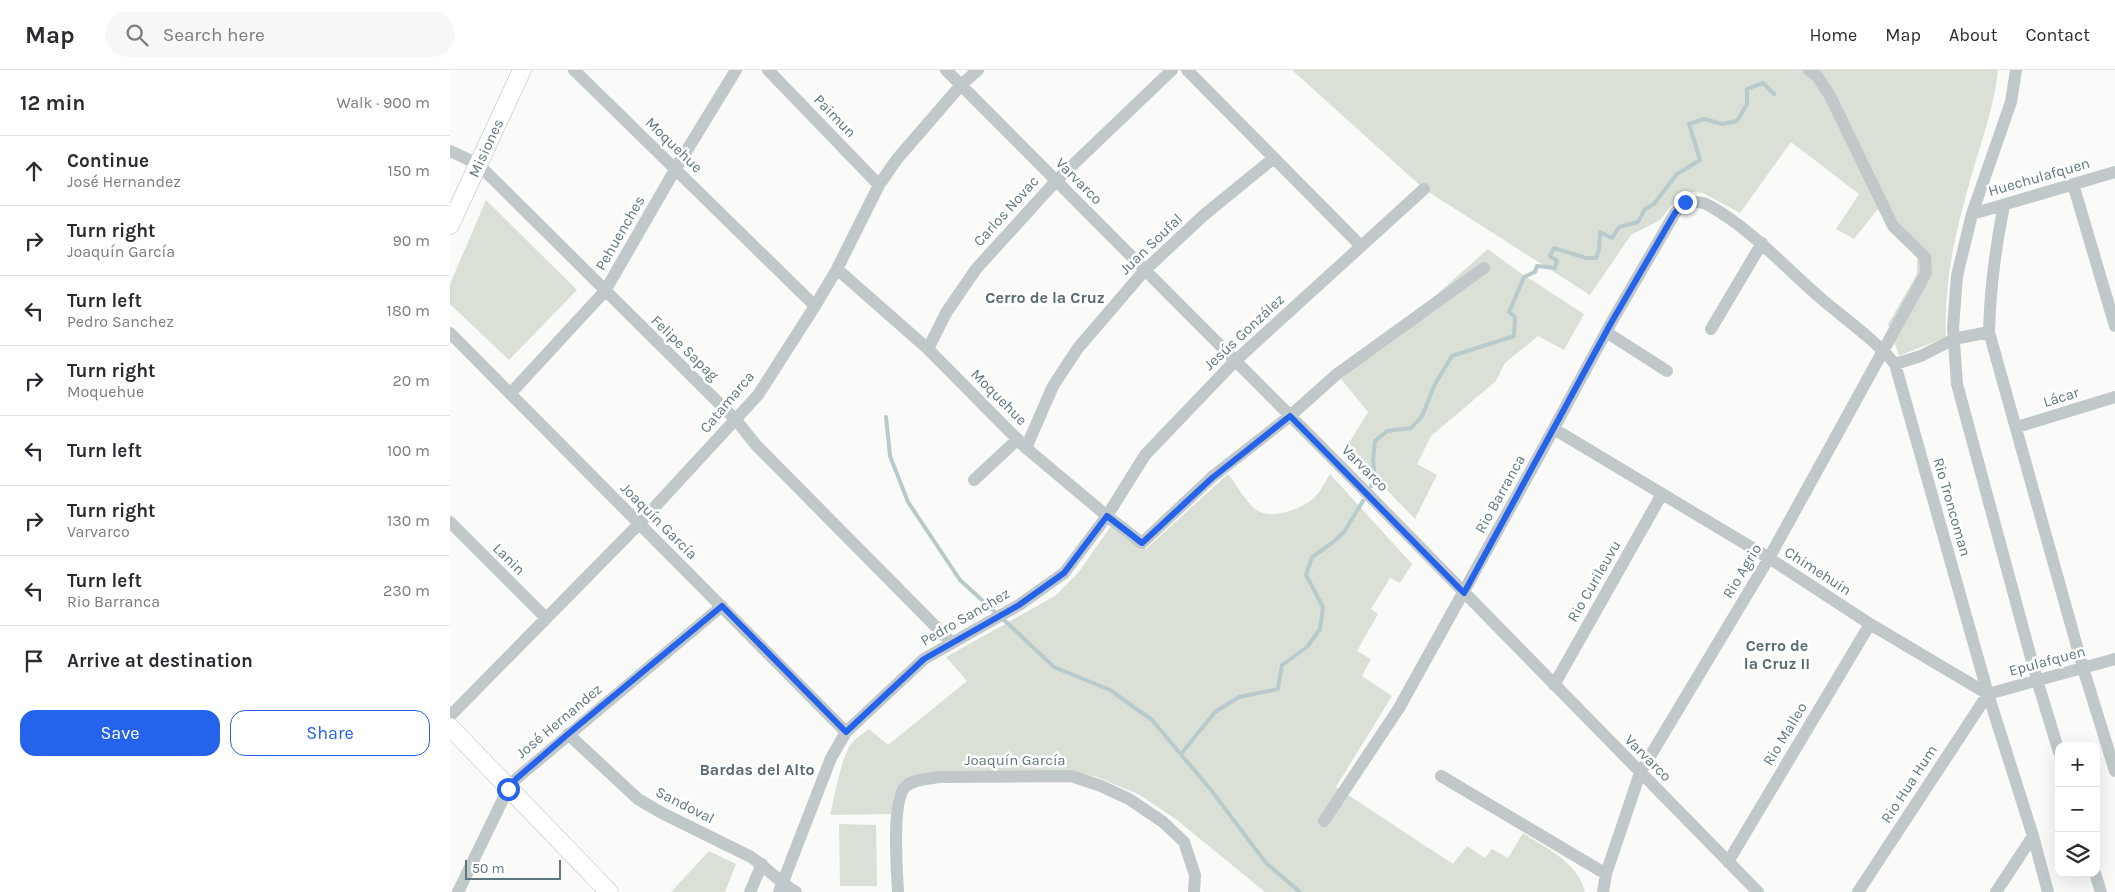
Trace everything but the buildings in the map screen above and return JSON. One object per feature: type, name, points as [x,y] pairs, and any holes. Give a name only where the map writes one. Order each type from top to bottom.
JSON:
[{"type":"main road","name":"Misiones","points":[[450,225],[522,70]]},
{"type":"main road","points":[[450,727],[608,892]]},
{"type":"street","name":"Moquehue","points":[[574,70],[815,306]]},
{"type":"street","name":"Pehuenches","points":[[510,394],[605,292],[676,168],[736,70]]},
{"type":"street","name":"Paimun","points":[[768,70],[879,185]]},
{"type":"street","name":"Varvarco","points":[[946,70],[1235,360],[1758,892]]},
{"type":"street","name":"Catamarca","points":[[450,716],[638,524],[758,395],[837,269],[879,185],[897,159],[961,85],[978,70]]},
{"type":"street","name":"Carlos Novac","points":[[928,349],[946,313],[976,270],[1056,181],[1172,70]]},
{"type":"street","points":[[1187,70],[1361,246]]},
{"type":"street","name":"Rio Agrio","points":[[1603,892],[1606,874],[1640,774],[1769,558],[1926,273],[1925,257],[1893,226],[1830,96],[1817,76],[1809,70]]},
{"type":"street","points":[[2016,70],[2011,102],[1972,214],[1957,276],[1954,339],[1957,384],[2037,680],[2056,742]]},
{"type":"street","name":"Felipe Sapag","points":[[450,151],[478,164],[736,420],[756,445],[952,643]]},
{"type":"street","name":"Juan Soufal","points":[[1022,444],[1053,386],[1078,348],[1145,270],[1204,216],[1274,158]]},
{"type":"street","name":"Huechulafquen","points":[[1972,214],[2115,172]]},
{"type":"street","points":[[2072,184],[2115,326]]},
{"type":"street","name":"Jesús González","points":[[1107,516],[1145,455],[1235,360],[1424,189]]},
{"type":"street","name":"Rio Barranca","points":[[1324,822],[1399,708],[1606,332],[1675,213],[1685,202],[1698,201],[1710,206]]},
{"type":"street","points":[[2004,205],[1993,261],[1989,332],[2083,668],[2115,771]]},
{"type":"street","name":"Rio Troncoman","points":[[1710,206],[1762,243],[1824,301],[1884,351],[1895,364],[1988,694],[2033,836],[2048,892]]},
{"type":"street","points":[[1711,329],[1762,243]]},
{"type":"street","points":[[1290,416],[1337,374],[1484,268]]},
{"type":"street","name":"Moquehue","points":[[837,269],[928,349],[1022,444],[1142,543],[1212,478],[1290,416]]},
{"type":"street","points":[[1606,332],[1667,371]]},
{"type":"street","points":[[1895,364],[1921,356],[1954,339],[1989,332]]},
{"type":"street","name":"Joaquín García","points":[[450,333],[846,732]]},
{"type":"street","name":"Lácar","points":[[2017,427],[2115,397]]},
{"type":"street","name":"Chimehuin","points":[[1554,429],[1769,558],[1870,624],[1988,694]]},
{"type":"street","points":[[974,480],[1022,444]]},
{"type":"street","name":"Rio Curileuvu","points":[[1554,685],[1662,494]]},
{"type":"street","name":"Pedro Sanchez","points":[[780,888],[831,758],[846,732],[924,659],[1019,605],[1064,573],[1107,516]]},
{"type":"street","name":"Lanin","points":[[450,522],[546,618]]},
{"type":"street","name":"José Hernandez","points":[[458,892],[508,789],[516,779],[722,606]]},
{"type":"street","name":"Rio Malleo","points":[[1728,862],[1870,624]]},
{"type":"street","name":"Epulafquen","points":[[1988,694],[2115,659]]},
{"type":"street","name":"Rio Hua Hum","points":[[1858,892],[1988,694]]},
{"type":"street","name":"Sandoval","points":[[568,734],[638,799],[660,812],[751,857],[762,864],[780,888],[796,892]]},
{"type":"street","name":"Joaquín García","points":[[898,892],[897,808],[900,793],[907,785],[940,777],[1071,776],[1094,783],[1129,799],[1163,822],[1184,842],[1195,874],[1194,892]]},
{"type":"street","points":[[1441,776],[1606,874]]},
{"type":"street","points":[[1996,892],[2033,836]]},
{"type":"street","points":[[750,892],[762,864]]},
{"type":"street","points":[[2096,877],[2101,892]]},
{"type":"shaded area","points":[[1292,70],[1998,70],[1995,93],[1954,247],[1947,292],[1946,337],[1899,356],[1888,324],[1917,274],[1917,257],[1888,227],[1878,209],[1854,239],[1836,229],[1859,194],[1791,142],[1740,213],[1703,193],[1693,192],[1684,195],[1675,201],[1660,220],[1631,235],[1590,295],[1424,189]]},
{"type":"shaded area","points":[[486,200],[577,290],[509,360],[450,304],[450,284]]},
{"type":"shaded area","points":[[1488,249],[1519,272],[1584,314],[1564,350],[1538,336],[1505,363],[1496,381],[1431,436],[1417,464],[1437,475],[1415,519],[1346,448],[1368,412],[1341,379]]},
{"type":"shaded area","points":[[1228,474],[1254,508],[1260,512],[1276,514],[1302,506],[1310,501],[1319,492],[1330,474],[1412,564],[1400,583],[1390,578],[1371,609],[1378,614],[1357,651],[1371,659],[1362,676],[1392,696],[1336,787],[1453,864],[1467,846],[1485,858],[1492,849],[1508,858],[1523,833],[1569,865],[1582,882],[1585,892],[1265,892],[1177,820],[1140,795],[1097,777],[1068,771],[945,772],[899,788],[894,795],[891,814],[830,815],[844,759],[855,740],[869,729],[888,745],[967,681],[946,657],[1055,596],[1078,573],[1111,526],[1138,547],[1146,549]]},
{"type":"shaded area","points":[[839,824],[876,825],[877,886],[840,886]]},
{"type":"shaded area","points":[[709,851],[736,864],[725,892],[671,892]]},
{"type":"waterway","points":[[1371,486],[1375,478],[1373,460],[1375,441],[1387,431],[1411,428],[1422,416],[1435,384],[1452,356],[1514,336],[1515,317],[1509,312],[1524,277],[1535,272],[1537,266],[1555,268],[1557,261],[1550,256],[1554,248],[1586,258],[1596,258],[1599,250],[1600,232],[1612,238],[1619,227],[1638,222],[1645,209],[1654,204],[1677,174],[1700,160],[1689,124],[1704,119],[1722,124],[1737,121],[1747,104],[1747,89],[1763,83],[1774,94]]},
{"type":"waterway","points":[[886,417],[890,456],[908,502],[960,580],[994,611]]},
{"type":"waterway","points":[[1181,754],[1215,712],[1239,697],[1278,689],[1282,665],[1307,647],[1320,629],[1323,607],[1306,575],[1312,557],[1344,532],[1363,501]]},
{"type":"waterway","points":[[1003,619],[1054,667],[1110,690],[1152,720],[1211,790],[1266,863],[1300,892]]},
{"type":"district","name":"Cerro de la Cruz","points":[[1045,297]]},
{"type":"district","name":"Cerro de la Cruz II","points":[[1777,654]]},
{"type":"district","name":"Bardas del Alto","points":[[757,769]]},
{"type":"route","points":[[508,789],[516,779],[568,734],[722,606],[846,732],[924,659],[1019,605],[1064,573],[1082,552],[1107,516],[1142,543],[1212,478],[1290,416],[1464,593],[1611,323],[1675,213],[1685,202]]}]
